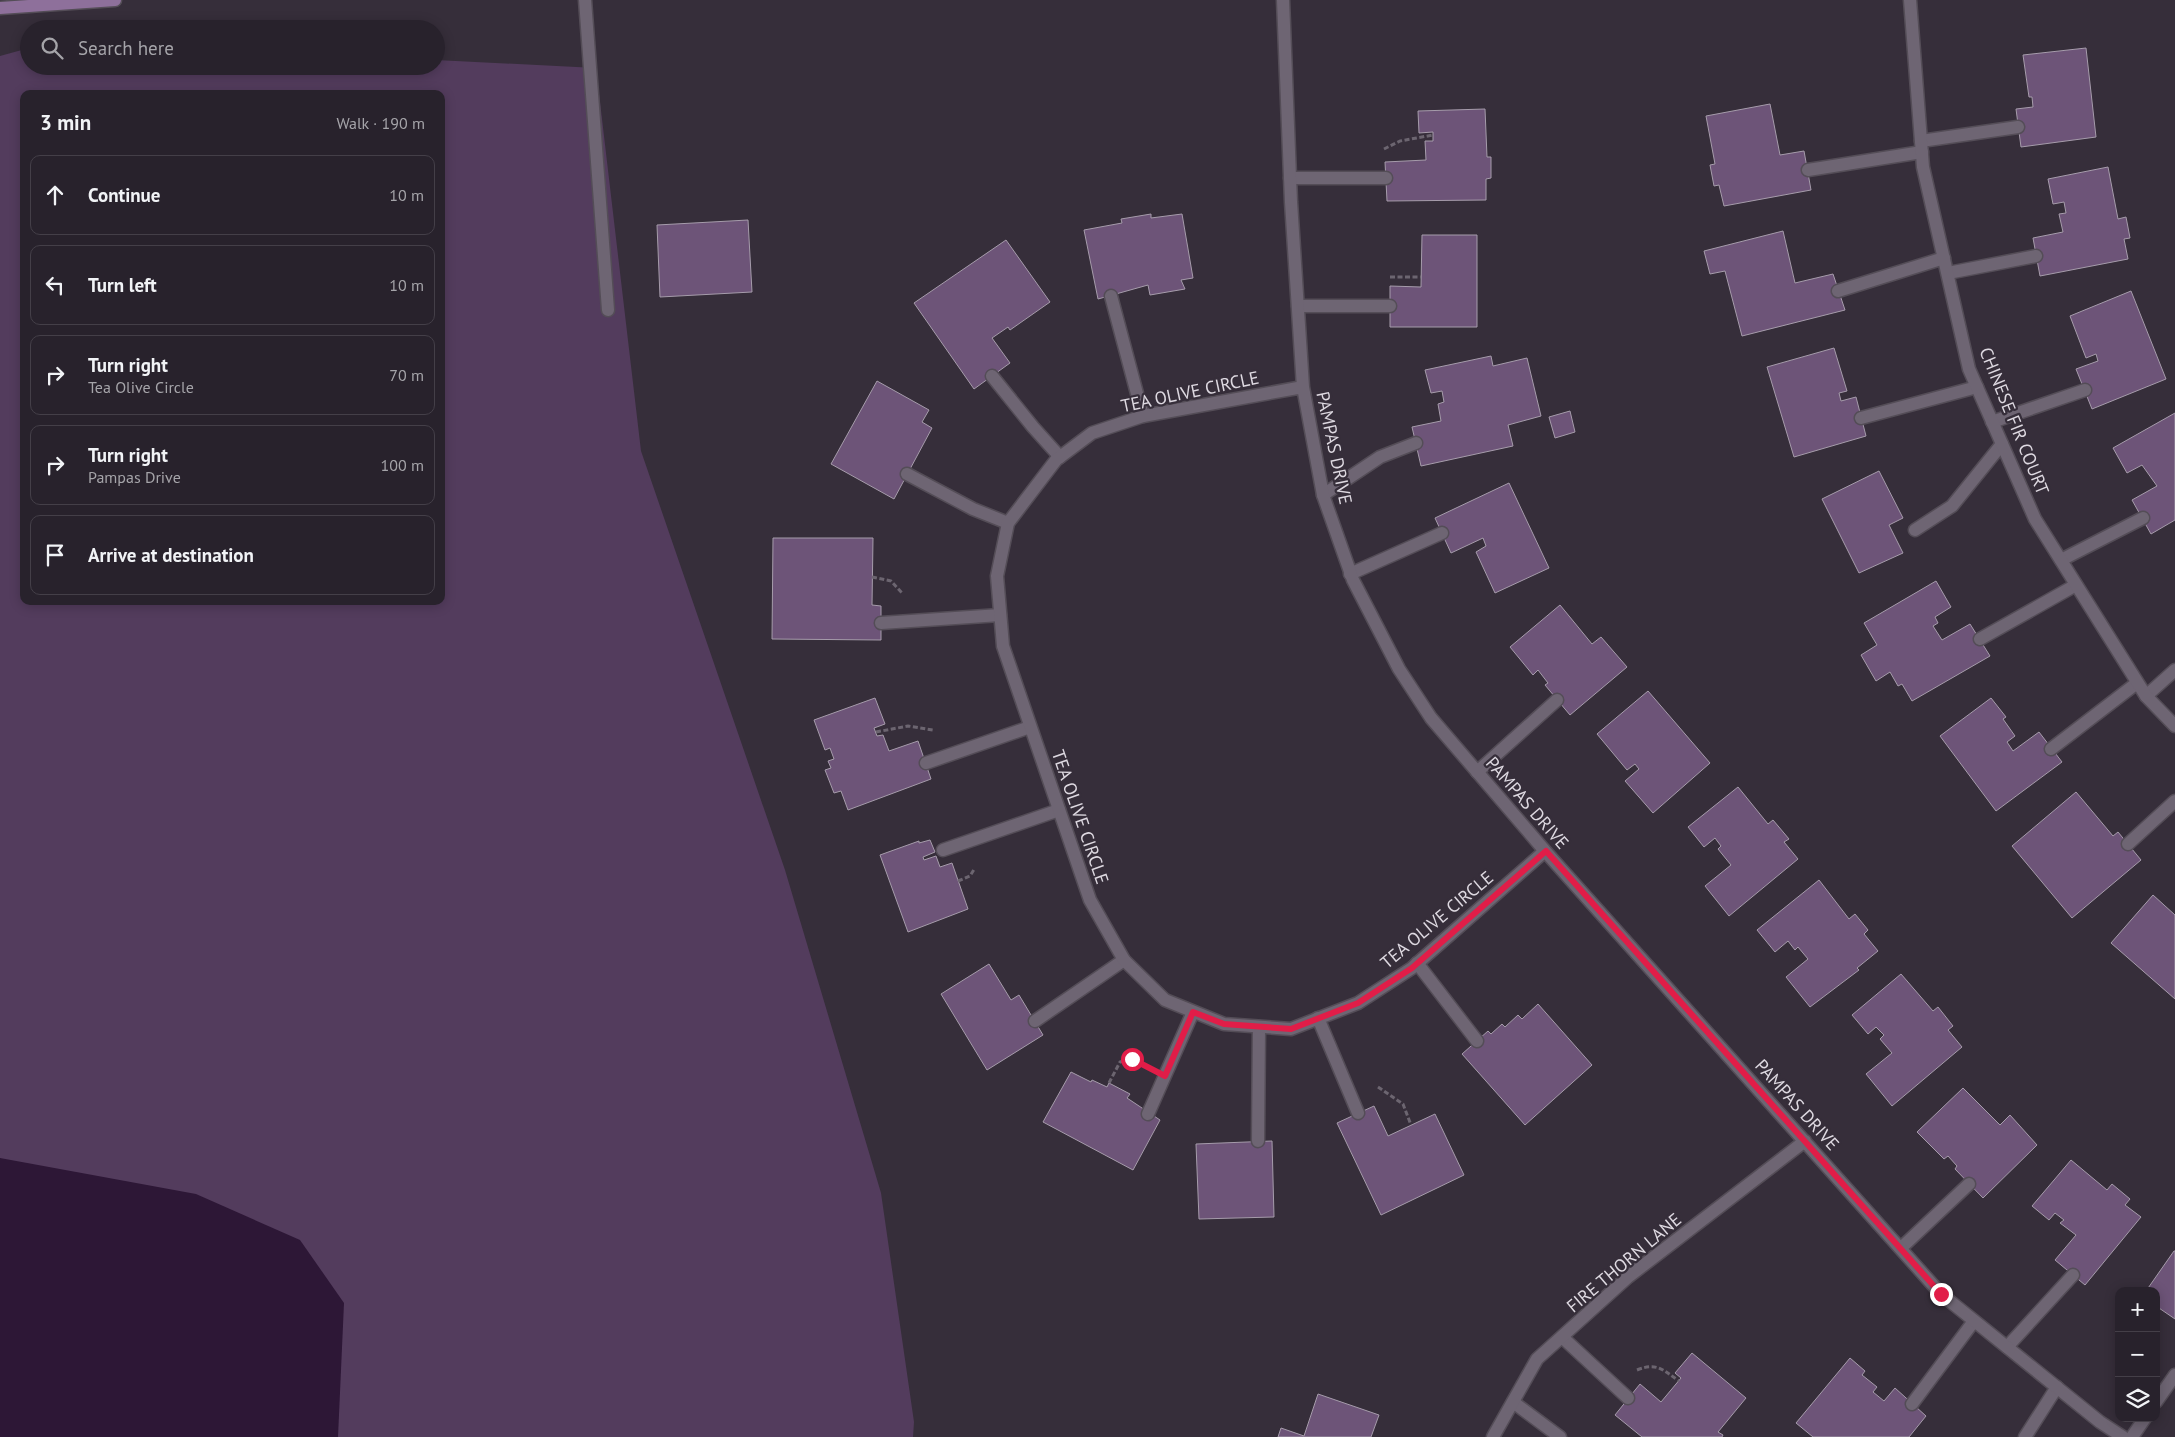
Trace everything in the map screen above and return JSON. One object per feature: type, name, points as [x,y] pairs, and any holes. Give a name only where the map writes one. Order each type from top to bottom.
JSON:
[{"type":"street","points":[[0,8],[115,0]]},
{"type":"street","points":[[585,0],[608,310]]},
{"type":"street","name":"PAMPAS DRIVE","points":[[1282,0],[1290,178],[1303,387],[1322,495],[1350,574],[1404,677],[1430,718],[1941,1294],[2100,1422],[2123,1437]]},
{"type":"street","name":"CHINESE FIR COURT","points":[[1910,0],[1923,167],[1969,369],[2035,519],[2146,696],[2175,726]]},
{"type":"street","points":[[1808,170],[2018,127]]},
{"type":"street","points":[[1290,178],[1381,178]]},
{"type":"street","points":[[1948,273],[2036,256]]},
{"type":"street","points":[[1838,291],[1944,258]]},
{"type":"street","points":[[1111,296],[1143,416]]},
{"type":"street","points":[[1298,306],[1390,306]]},
{"type":"street","points":[[992,376],[1033,427],[1060,456]]},
{"type":"street","name":"TEA OLIVE CIRCLE","points":[[1303,387],[1143,416],[1092,433],[1056,460],[1008,524],[997,576],[1003,646],[1090,900],[1124,960],[1164,1000],[1224,1024],[1291,1029],[1358,1003],[1418,963],[1546,851]]},
{"type":"street","points":[[1861,418],[1978,387]]},
{"type":"street","points":[[1992,422],[2084,390]]},
{"type":"street","points":[[1322,495],[1380,457],[1416,443]]},
{"type":"street","points":[[1916,530],[1952,506],[2002,444]]},
{"type":"street","points":[[907,474],[973,509],[1008,524]]},
{"type":"street","points":[[2061,560],[2143,518]]},
{"type":"street","points":[[1350,574],[1442,533]]},
{"type":"street","points":[[1980,639],[2076,584]]},
{"type":"street","points":[[880,623],[1000,615]]},
{"type":"street","points":[[2146,696],[2175,670]]},
{"type":"street","points":[[2051,749],[2138,683]]},
{"type":"street","points":[[1477,772],[1557,700]]},
{"type":"street","points":[[926,763],[1030,727]]},
{"type":"street","points":[[2128,844],[2175,802]]},
{"type":"street","points":[[943,850],[1059,810]]},
{"type":"street","points":[[1035,1021],[1124,960]]},
{"type":"street","points":[[1418,963],[1477,1041]]},
{"type":"street","points":[[1148,1114],[1193,1012]]},
{"type":"street","points":[[1318,1018],[1358,1113]]},
{"type":"street","points":[[1258,1141],[1259,1027]]},
{"type":"street","name":"FIRE THORN LANE","points":[[1493,1437],[1537,1360],[1628,1277],[1805,1141]]},
{"type":"street","points":[[1900,1248],[1969,1184]]},
{"type":"street","points":[[2007,1347],[2073,1275]]},
{"type":"street","points":[[1912,1404],[1974,1321]]},
{"type":"street","points":[[1562,1337],[1628,1398]]},
{"type":"street","points":[[2160,1396],[2175,1375]]},
{"type":"street","points":[[2024,1437],[2057,1387]]},
{"type":"street","points":[[1513,1402],[1560,1437]]},
{"type":"street","points":[[2132,1437],[2142,1422]]},
{"type":"path","points":[[1381,178],[1377,158],[1383,150],[1400,140],[1433,135]]},
{"type":"path","points":[[876,732],[908,726],[936,730],[957,752]]},
{"type":"path","points":[[1109,1083],[1120,1062],[1132,1059],[1165,1076]]},
{"type":"path","points":[[1352,1100],[1378,1087],[1403,1104],[1411,1125]]},
{"type":"shaded area","points":[[20,50],[20,75],[445,75],[445,60],[596,68],[641,451],[785,870],[881,1193],[914,1422],[913,1437],[338,1437],[338,1431],[0,1158],[0,56]]},
{"type":"shaded area","points":[[0,1158],[196,1194],[300,1240],[344,1303],[338,1437],[0,1437]]},
{"type":"building","points":[[2086,48],[2096,137],[2021,147],[2016,109],[2033,107],[2032,97],[2029,97],[2023,55]]},
{"type":"building","points":[[1770,104],[1780,155],[1804,151],[1811,190],[1724,206],[1719,185],[1714,186],[1710,165],[1715,164],[1706,116]]},
{"type":"building","points":[[1485,109],[1487,157],[1491,157],[1491,178],[1486,179],[1486,200],[1387,201],[1385,162],[1426,160],[1425,141],[1433,141],[1433,132],[1419,133],[1418,111]]},
{"type":"building","points":[[2108,167],[2118,219],[2126,217],[2130,238],[2124,239],[2128,259],[2040,276],[2033,238],[2063,232],[2059,214],[2066,213],[2064,202],[2053,204],[2048,179]]},
{"type":"building","points":[[1151,214],[1151,218],[1182,214],[1193,278],[1181,280],[1185,289],[1150,295],[1148,285],[1098,299],[1084,230],[1122,223],[1121,219]]},
{"type":"building","points":[[748,220],[752,292],[660,297],[657,225]]},
{"type":"building","points":[[1783,231],[1795,283],[1833,274],[1845,310],[1742,336],[1725,271],[1710,274],[1704,251]]},
{"type":"building","points":[[1422,235],[1477,235],[1477,327],[1390,327],[1390,286],[1421,287]]},
{"type":"building","points":[[1006,240],[1050,302],[1010,330],[1008,327],[992,338],[1010,363],[974,389],[914,303]]},
{"type":"building","points":[[2131,291],[2166,379],[2092,409],[2076,369],[2098,361],[2096,354],[2086,358],[2070,316]]},
{"type":"building","points":[[1834,348],[1847,391],[1839,393],[1841,401],[1856,397],[1866,436],[1794,457],[1767,367]]},
{"type":"building","points":[[1491,356],[1493,366],[1527,358],[1541,416],[1508,425],[1513,446],[1421,466],[1412,427],[1441,421],[1438,404],[1444,402],[1442,391],[1431,393],[1425,370]]},
{"type":"building","points":[[877,381],[929,410],[922,422],[932,428],[894,499],[831,464]]},
{"type":"building","points":[[1570,411],[1575,432],[1555,438],[1549,417]]},
{"type":"building","points":[[2175,413],[2175,520],[2151,534],[2132,500],[2157,486],[2142,465],[2127,473],[2113,448]]},
{"type":"building","points":[[1879,471],[1903,518],[1889,525],[1903,553],[1859,573],[1822,499]]},
{"type":"building","points":[[1509,483],[1549,568],[1495,593],[1476,552],[1486,546],[1483,538],[1451,553],[1435,518]]},
{"type":"building","points":[[773,538],[873,538],[872,605],[881,606],[881,640],[772,639]]},
{"type":"building","points":[[1936,581],[1951,607],[1935,617],[1938,623],[1933,626],[1942,640],[1970,624],[1990,656],[1912,701],[1902,684],[1898,686],[1890,672],[1876,681],[1861,655],[1877,645],[1864,623]]},
{"type":"building","points":[[1560,605],[1592,644],[1601,637],[1627,667],[1570,715],[1545,685],[1548,683],[1538,670],[1533,675],[1510,647]]},
{"type":"building","points":[[1648,691],[1710,763],[1653,813],[1625,781],[1639,769],[1635,764],[1627,770],[1597,734]]},
{"type":"building","points":[[875,698],[885,724],[874,728],[877,736],[883,735],[889,751],[918,741],[931,779],[848,810],[841,791],[834,793],[825,770],[831,768],[828,761],[834,759],[830,748],[825,750],[814,720]]},
{"type":"building","points":[[1991,698],[2006,717],[2003,719],[2015,736],[2007,742],[2013,751],[2039,732],[2062,762],[1996,811],[1940,736]]},
{"type":"building","points":[[1738,787],[1768,824],[1773,820],[1789,839],[1784,842],[1798,859],[1729,916],[1705,886],[1731,865],[1718,849],[1721,846],[1715,838],[1704,847],[1688,827]]},
{"type":"building","points":[[2076,792],[2113,836],[2118,832],[2141,860],[2072,918],[2012,846]]},
{"type":"building","points":[[930,840],[935,852],[923,857],[924,860],[936,856],[940,867],[952,863],[968,909],[908,932],[880,855],[919,841],[919,843]]},
{"type":"building","points":[[1819,880],[1849,919],[1855,914],[1868,930],[1864,934],[1878,951],[1857,968],[1859,970],[1810,1007],[1786,977],[1808,959],[1798,947],[1795,950],[1788,941],[1775,952],[1757,930]]},
{"type":"building","points":[[2153,895],[2175,915],[2175,999],[2111,943]]},
{"type":"building","points":[[989,964],[1011,1000],[1019,995],[1043,1035],[987,1070],[941,994]]},
{"type":"building","points":[[1901,974],[1933,1011],[1938,1007],[1953,1026],[1948,1030],[1962,1047],[1892,1106],[1866,1074],[1892,1053],[1880,1039],[1884,1035],[1876,1027],[1868,1034],[1852,1015]]},
{"type":"building","points":[[1538,1004],[1592,1065],[1525,1125],[1462,1054],[1488,1031],[1491,1034],[1502,1024],[1505,1027],[1518,1015],[1522,1019]]},
{"type":"building","points":[[1071,1072],[1091,1082],[1092,1080],[1107,1087],[1109,1083],[1130,1094],[1127,1098],[1160,1120],[1133,1170],[1043,1122]]},
{"type":"building","points":[[1963,1088],[2000,1125],[2010,1115],[2037,1145],[1983,1198],[1955,1169],[1957,1166],[1948,1156],[1944,1159],[1917,1132]]},
{"type":"building","points":[[1374,1106],[1388,1136],[1435,1114],[1464,1175],[1381,1215],[1337,1123]]},
{"type":"building","points":[[1272,1141],[1274,1217],[1199,1219],[1196,1144]]},
{"type":"building","points":[[2071,1160],[2107,1190],[2112,1184],[2130,1199],[2125,1205],[2141,1217],[2085,1285],[2055,1260],[2076,1235],[2060,1223],[2064,1220],[2055,1213],[2049,1220],[2032,1206]]},
{"type":"building","points":[[2175,1251],[2175,1319],[2160,1309],[2160,1287],[2149,1287]]},
{"type":"building","points":[[1692,1353],[1746,1398],[1718,1432],[1723,1435],[1722,1437],[1642,1437],[1615,1415],[1640,1384],[1661,1402],[1681,1378],[1675,1373]]},
{"type":"building","points":[[1850,1358],[1865,1371],[1862,1375],[1877,1387],[1873,1392],[1884,1401],[1895,1388],[1926,1416],[1909,1437],[1813,1437],[1796,1423]]},
{"type":"building","points":[[1318,1394],[1379,1415],[1371,1437],[1278,1437],[1281,1428],[1304,1436]]},
{"type":"route","points":[[1132,1059],[1165,1076],[1193,1012],[1224,1024],[1291,1029],[1358,1003],[1412,968],[1546,851],[1941,1294]]}]
